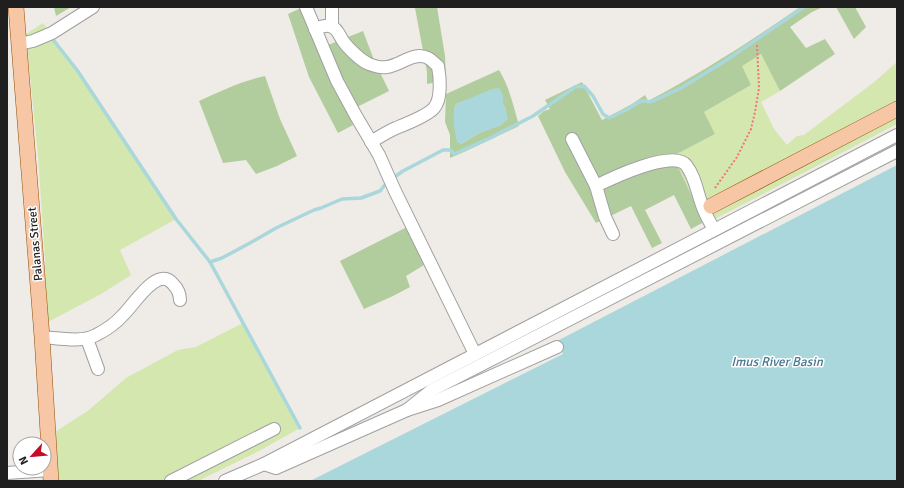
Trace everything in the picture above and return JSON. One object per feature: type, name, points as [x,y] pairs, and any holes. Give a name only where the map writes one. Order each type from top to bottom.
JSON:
[{"type":"main road","name":"Palanas Street","points":[[16,7],[42,337],[48,436]]},
{"type":"main road","points":[[711,206],[897,109]]},
{"type":"street","points":[[19,44],[33,41],[52,33],[93,7]]},
{"type":"street","points":[[306,7],[337,82],[379,155],[395,191],[475,354]]},
{"type":"street","points":[[332,7],[332,26]]},
{"type":"street","points":[[315,29],[325,26],[332,26],[336,29],[344,43],[357,55],[367,63],[380,67],[388,67],[413,57],[420,56],[429,58],[438,66],[440,77],[439,94],[437,104],[433,110],[371,142]]},
{"type":"street","points":[[225,481],[264,464],[897,135]]},
{"type":"street","points":[[572,139],[596,186],[605,216],[613,234]]},
{"type":"street","points":[[407,410],[432,390],[897,151]]},
{"type":"street","points":[[596,186],[608,179],[637,168],[657,162],[678,160],[685,164],[693,176],[702,206],[714,230]]},
{"type":"street","points":[[42,337],[87,339],[95,336],[124,315],[139,297],[156,281],[164,278],[171,280],[180,294],[180,300]]},
{"type":"street","points":[[87,339],[98,369]]},
{"type":"street","points":[[264,464],[276,468],[407,410],[438,400],[556,347]]},
{"type":"street","points":[[170,481],[274,429]]},
{"type":"path","points":[[714,189],[737,157],[751,129],[756,112],[758,88],[757,45]]},
{"type":"green space","points":[[54,7],[71,7],[56,16]]},
{"type":"green space","points":[[437,7],[445,56],[446,80],[427,84],[427,72],[415,8]]},
{"type":"green space","points":[[800,7],[823,7],[812,12],[790,27],[806,48],[825,39],[835,54],[780,91],[761,54],[742,66],[751,85],[704,112],[715,134],[673,156],[704,222],[691,229],[674,195],[645,210],[662,243],[652,248],[631,206],[596,223],[565,172],[538,116],[544,111],[550,109],[545,100],[582,82],[602,120],[632,104],[645,95],[648,101],[687,79]]},
{"type":"green space","points":[[836,7],[855,7],[866,27],[854,39]]},
{"type":"green space","points":[[301,8],[318,49],[363,31],[374,60],[389,91],[347,112],[353,125],[338,133],[309,77],[288,14]]},
{"type":"green space","points":[[43,23],[77,70],[176,219],[120,250],[131,275],[101,294],[46,323],[45,258],[38,156],[26,34]]},
{"type":"green space","points":[[761,54],[780,91],[761,102],[774,129],[787,145],[797,136],[804,135],[873,83],[897,62],[897,124],[713,220],[704,222],[673,156],[715,134],[704,112],[751,85],[741,66]]},
{"type":"green space","points":[[499,70],[503,76],[513,104],[519,126],[450,158],[450,135],[445,122],[446,94]],"holes":[[[503,95],[503,103],[506,111],[490,129],[481,132],[461,144],[455,131],[454,110],[456,104],[466,100]]]},
{"type":"green space","points":[[265,76],[280,119],[297,156],[256,174],[246,160],[223,163],[199,101],[239,83]]},
{"type":"green space","points":[[407,227],[424,265],[406,276],[410,287],[364,309],[340,261]]},
{"type":"green space","points":[[243,323],[300,428],[259,451],[198,481],[56,481],[52,434],[89,410],[126,378],[178,350],[196,347]]},
{"type":"water","points":[[499,88],[503,95],[503,103],[508,119],[500,126],[481,132],[461,144],[457,142],[454,128],[454,113],[456,104],[492,89]]},
{"type":"water","name":"Imus River Basin","points":[[897,165],[897,481],[310,481],[563,354],[557,341]]},
{"type":"waterway","points":[[393,178],[403,171],[443,150],[451,150],[454,154],[488,139],[533,116],[575,87],[584,86],[593,96],[603,114],[609,118],[641,101],[653,101],[681,88],[725,61],[804,7]]},
{"type":"waterway","points":[[51,37],[77,70],[176,219],[210,262],[300,428]]},
{"type":"waterway","points":[[210,262],[222,258],[276,228],[314,210],[342,199],[361,198],[380,191],[388,181]]}]
